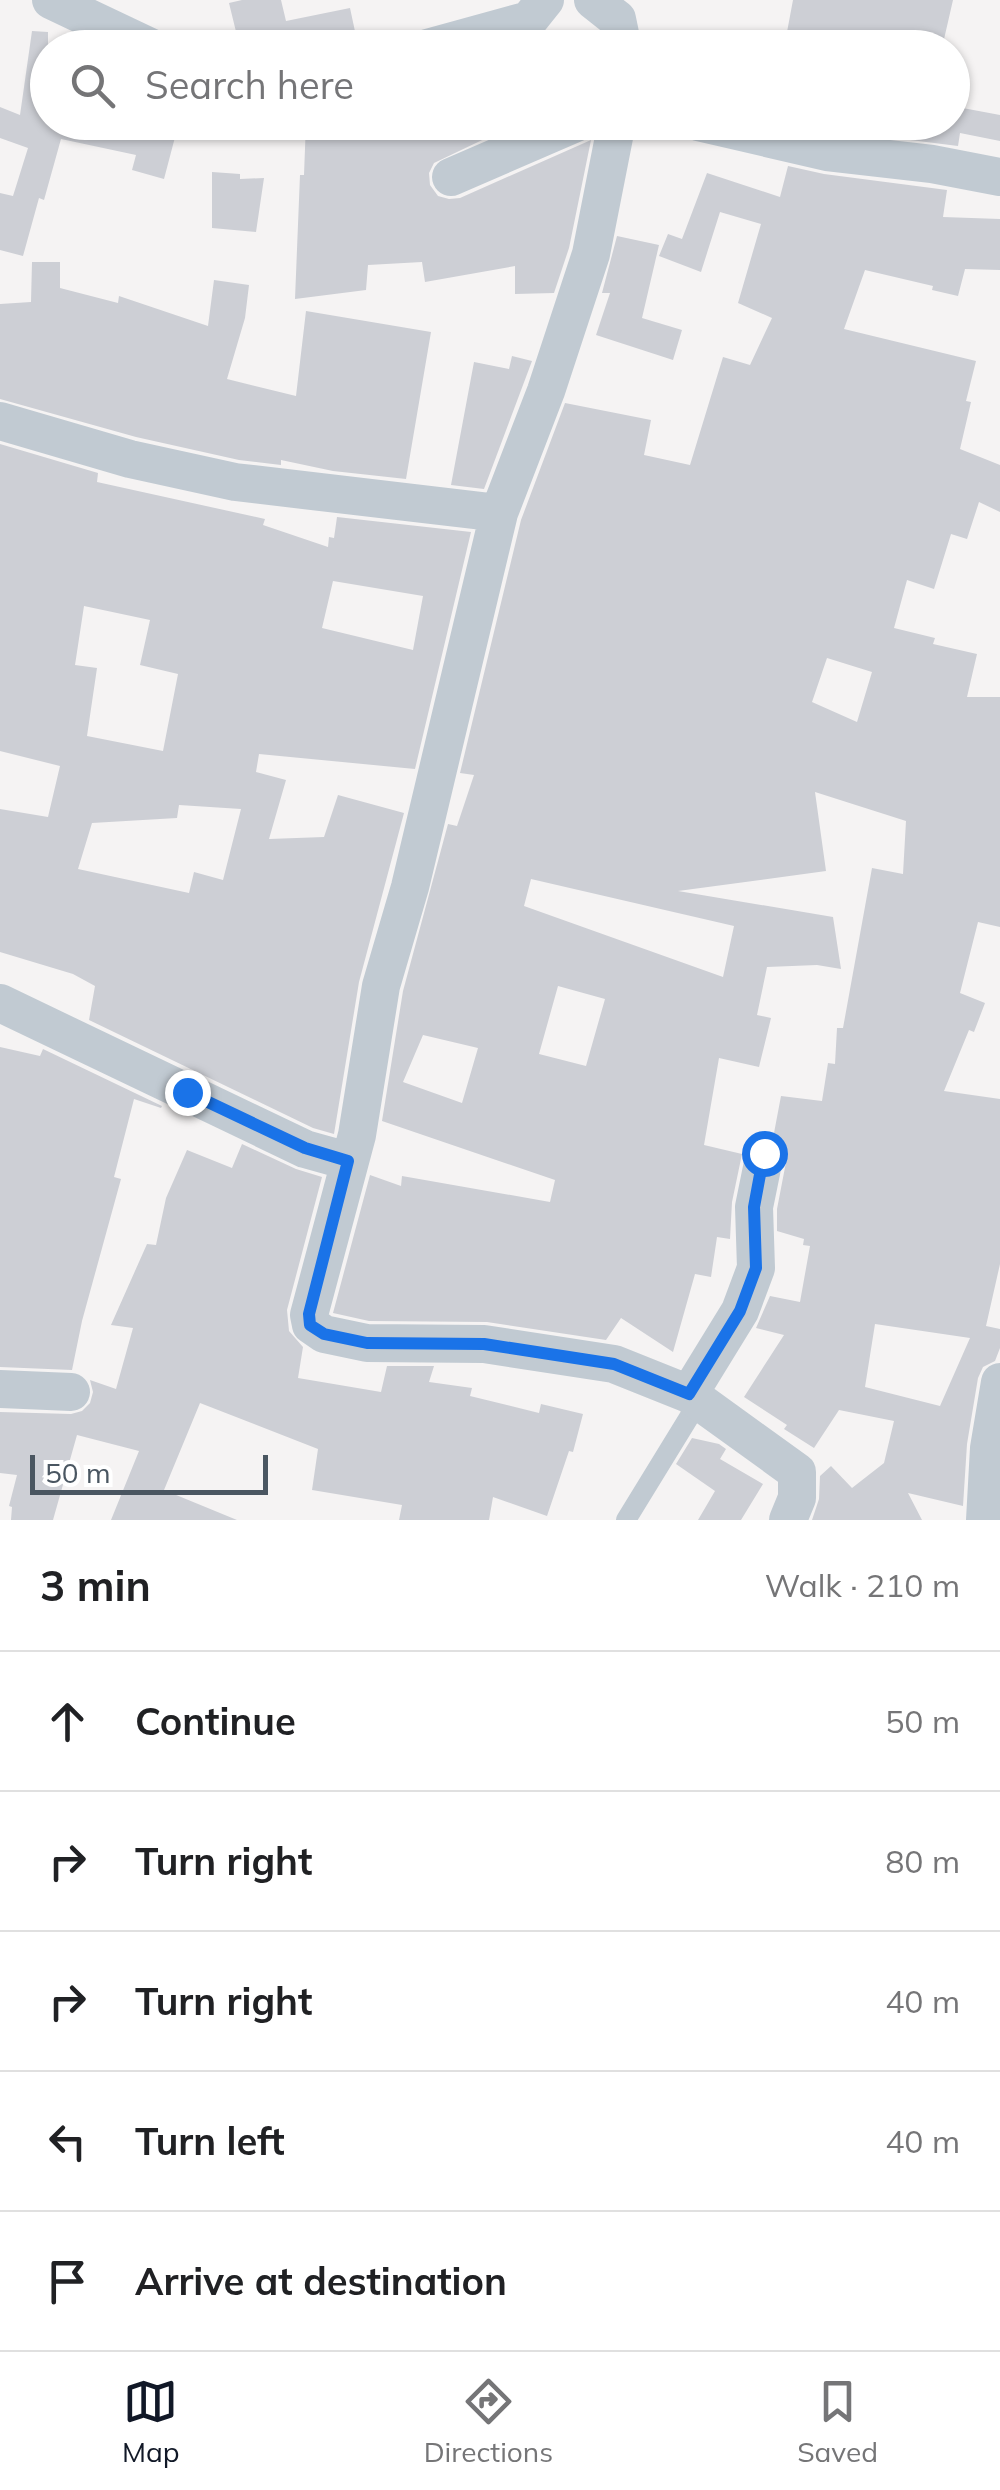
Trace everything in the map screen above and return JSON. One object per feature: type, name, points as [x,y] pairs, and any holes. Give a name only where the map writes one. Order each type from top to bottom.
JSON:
[{"type":"street","points":[[51,0],[114,30]]},
{"type":"street","points":[[493,30],[529,20],[545,0]]},
{"type":"street","points":[[593,0],[617,19],[619,30]]},
{"type":"street","points":[[451,176],[536,140]]},
{"type":"street","points":[[613,140],[590,254],[546,391],[498,513],[410,888],[380,986],[357,1134],[309,1314],[310,1325],[324,1334],[367,1343],[484,1344],[614,1364],[694,1398],[797,1472],[797,1498],[788,1520]]},
{"type":"street","points":[[775,140],[827,152],[932,164],[1000,178]]},
{"type":"street","points":[[0,420],[130,459],[235,482],[498,513]]},
{"type":"street","points":[[0,1003],[305,1148],[348,1161]]},
{"type":"street","points":[[694,1398],[740,1311],[756,1268],[754,1207],[764,1153]]},
{"type":"street","points":[[985,1520],[988,1448],[1000,1382]]},
{"type":"street","points":[[0,1390],[72,1392]]},
{"type":"lane","points":[[626,1520],[694,1398]]},
{"type":"building","points":[[281,0],[286,21],[350,8],[355,30],[236,30],[229,3]]},
{"type":"building","points":[[793,0],[953,0],[946,30],[787,30]]},
{"type":"building","points":[[30,45],[30,140],[61,140],[23,256],[0,250],[0,193],[13,196],[28,148],[0,138],[0,107],[20,115]]},
{"type":"building","points":[[970,109],[1000,115],[1000,141],[970,135]]},
{"type":"building","points":[[66,140],[174,140],[164,179],[132,170],[136,155]]},
{"type":"building","points":[[305,140],[482,140],[434,163],[429,173],[430,185],[438,196],[460,198],[591,140],[569,248],[554,293],[515,294],[515,266],[425,282],[422,262],[368,265],[366,290],[295,299],[300,175],[304,175]]},
{"type":"building","points":[[910,140],[959,140],[958,146]]},
{"type":"building","points":[[788,166],[947,190],[943,217],[1000,219],[1000,270],[965,269],[958,296],[865,270],[844,329],[976,361],[960,449],[1000,465],[1000,512],[979,502],[967,539],[951,534],[934,589],[907,580],[894,628],[935,638],[933,644],[977,654],[967,697],[1000,697],[1000,927],[978,922],[960,993],[985,1003],[974,1032],[969,1030],[944,1091],[1000,1099],[1000,1264],[986,1326],[1000,1329],[1000,1348],[995,1361],[983,1367],[978,1378],[967,1444],[963,1506],[908,1493],[922,1520],[812,1520],[819,1499],[820,1476],[831,1466],[852,1488],[884,1463],[894,1421],[839,1410],[814,1448],[744,1397],[784,1335],[756,1328],[770,1296],[800,1302],[810,1246],[803,1245],[804,1239],[777,1231],[787,1157],[786,1145],[774,1133],[781,1096],[822,1101],[828,1063],[835,1064],[837,1028],[843,1028],[872,868],[903,874],[906,821],[815,792],[826,871],[678,891],[833,917],[841,969],[817,965],[767,967],[757,1015],[771,1018],[759,1067],[719,1058],[704,1145],[742,1154],[732,1202],[730,1239],[717,1237],[711,1277],[695,1274],[673,1352],[621,1318],[606,1340],[487,1322],[369,1321],[333,1313],[370,1175],[401,1186],[402,1176],[550,1202],[555,1180],[382,1121],[403,991],[448,824],[457,826],[474,775],[460,773],[521,520],[565,403],[651,420],[644,455],[690,465],[723,357],[750,365],[772,318],[738,303],[761,224],[720,212],[701,272],[659,256],[668,234],[682,239],[707,173],[780,197]],"holes":[[[827,658],[872,672],[857,722],[812,702]],[[531,879],[734,926],[723,977],[524,906]],[[558,986],[605,999],[586,1066],[539,1054]],[[423,1035],[478,1048],[462,1103],[403,1082]],[[875,1324],[970,1338],[940,1406],[865,1387]]]},
{"type":"building","points":[[212,172],[240,174],[240,179],[264,178],[256,232],[212,228]]},
{"type":"building","points":[[617,236],[659,245],[642,318],[682,330],[673,360],[596,335],[610,293],[602,293]]},
{"type":"building","points":[[32,262],[60,262],[60,288],[118,303],[119,296],[208,326],[214,280],[249,285],[245,318],[227,379],[296,396],[306,311],[431,332],[406,479],[333,471],[281,460],[281,465],[239,460],[136,437],[0,399],[0,304],[31,302]]},
{"type":"building","points":[[512,356],[532,361],[484,489],[451,485],[474,362],[509,369]]},
{"type":"building","points":[[0,444],[98,473],[97,482],[265,519],[263,525],[328,547],[329,537],[334,538],[337,517],[471,532],[415,769],[259,754],[256,772],[286,780],[269,839],[324,837],[338,795],[404,813],[359,982],[334,1134],[313,1128],[89,1020],[95,986],[73,974],[0,952],[0,809],[48,817],[60,766],[0,751]],"holes":[[[333,581],[423,596],[413,650],[322,628]],[[84,606],[150,620],[140,665],[178,674],[163,751],[87,736],[97,668],[75,665]],[[179,805],[241,809],[223,880],[194,872],[189,893],[78,869],[92,823],[177,818]]]},
{"type":"building","points":[[0,1047],[40,1056],[43,1049],[162,1106],[134,1099],[114,1177],[121,1179],[72,1370],[0,1367]]},
{"type":"building","points":[[242,1144],[322,1177],[287,1310],[289,1331],[303,1347],[298,1378],[381,1392],[387,1366],[434,1366],[429,1382],[472,1388],[470,1396],[539,1413],[541,1404],[583,1414],[573,1452],[569,1451],[547,1516],[493,1497],[489,1520],[399,1520],[402,1505],[312,1490],[318,1449],[200,1403],[164,1490],[237,1520],[111,1520],[139,1451],[77,1435],[53,1520],[11,1520],[9,1506],[17,1475],[0,1473],[0,1412],[71,1414],[90,1403],[90,1380],[116,1389],[133,1328],[111,1325],[147,1244],[156,1245],[166,1198],[187,1150],[232,1168]]},
{"type":"building","points":[[692,1438],[719,1444],[726,1449],[720,1459],[763,1484],[741,1520],[698,1520],[715,1491],[676,1464]]},
{"type":"route","points":[[187,1092],[305,1148],[348,1161],[309,1314],[310,1325],[324,1334],[367,1343],[484,1344],[614,1364],[689,1394],[740,1311],[756,1268],[754,1207],[764,1153]]}]
